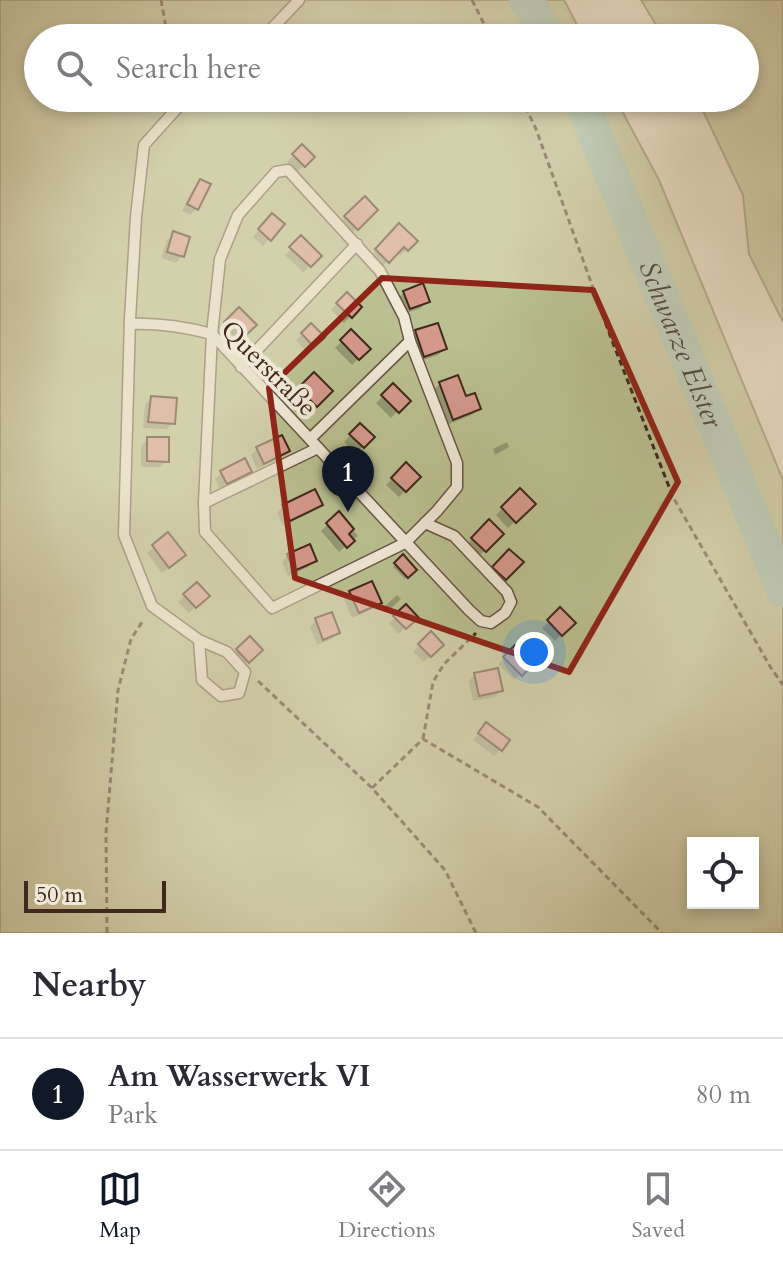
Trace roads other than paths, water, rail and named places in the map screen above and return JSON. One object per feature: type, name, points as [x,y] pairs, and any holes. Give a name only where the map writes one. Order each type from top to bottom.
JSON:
[{"type":"lane","points":[[276,24],[299,0]]},
{"type":"lane","points":[[174,112],[144,145],[130,324],[124,535],[152,606],[199,640],[227,652],[245,672],[239,693],[221,696],[202,680],[199,640]]},
{"type":"lane","points":[[288,170],[380,271],[404,317],[410,341],[457,463],[457,487],[405,543],[272,608],[205,532],[212,334],[220,259],[238,215],[276,172],[288,170]]},
{"type":"lane","points":[[241,367],[357,244]]},
{"type":"lane","name":"Querstraße","points":[[130,324],[193,329],[212,334],[469,610],[481,621],[491,623],[505,613],[511,602],[507,592],[454,536],[425,523]]},
{"type":"lane","points":[[204,503],[314,444],[410,341]]},
{"type":"waterway","name":"Schwarze Elster","points":[[526,0],[541,24]]},
{"type":"waterway","name":"Schwarze Elster","points":[[586,112],[783,590]]},
{"type":"place","name":"Am Wasserwerk VI","points":[[348,512]]}]
